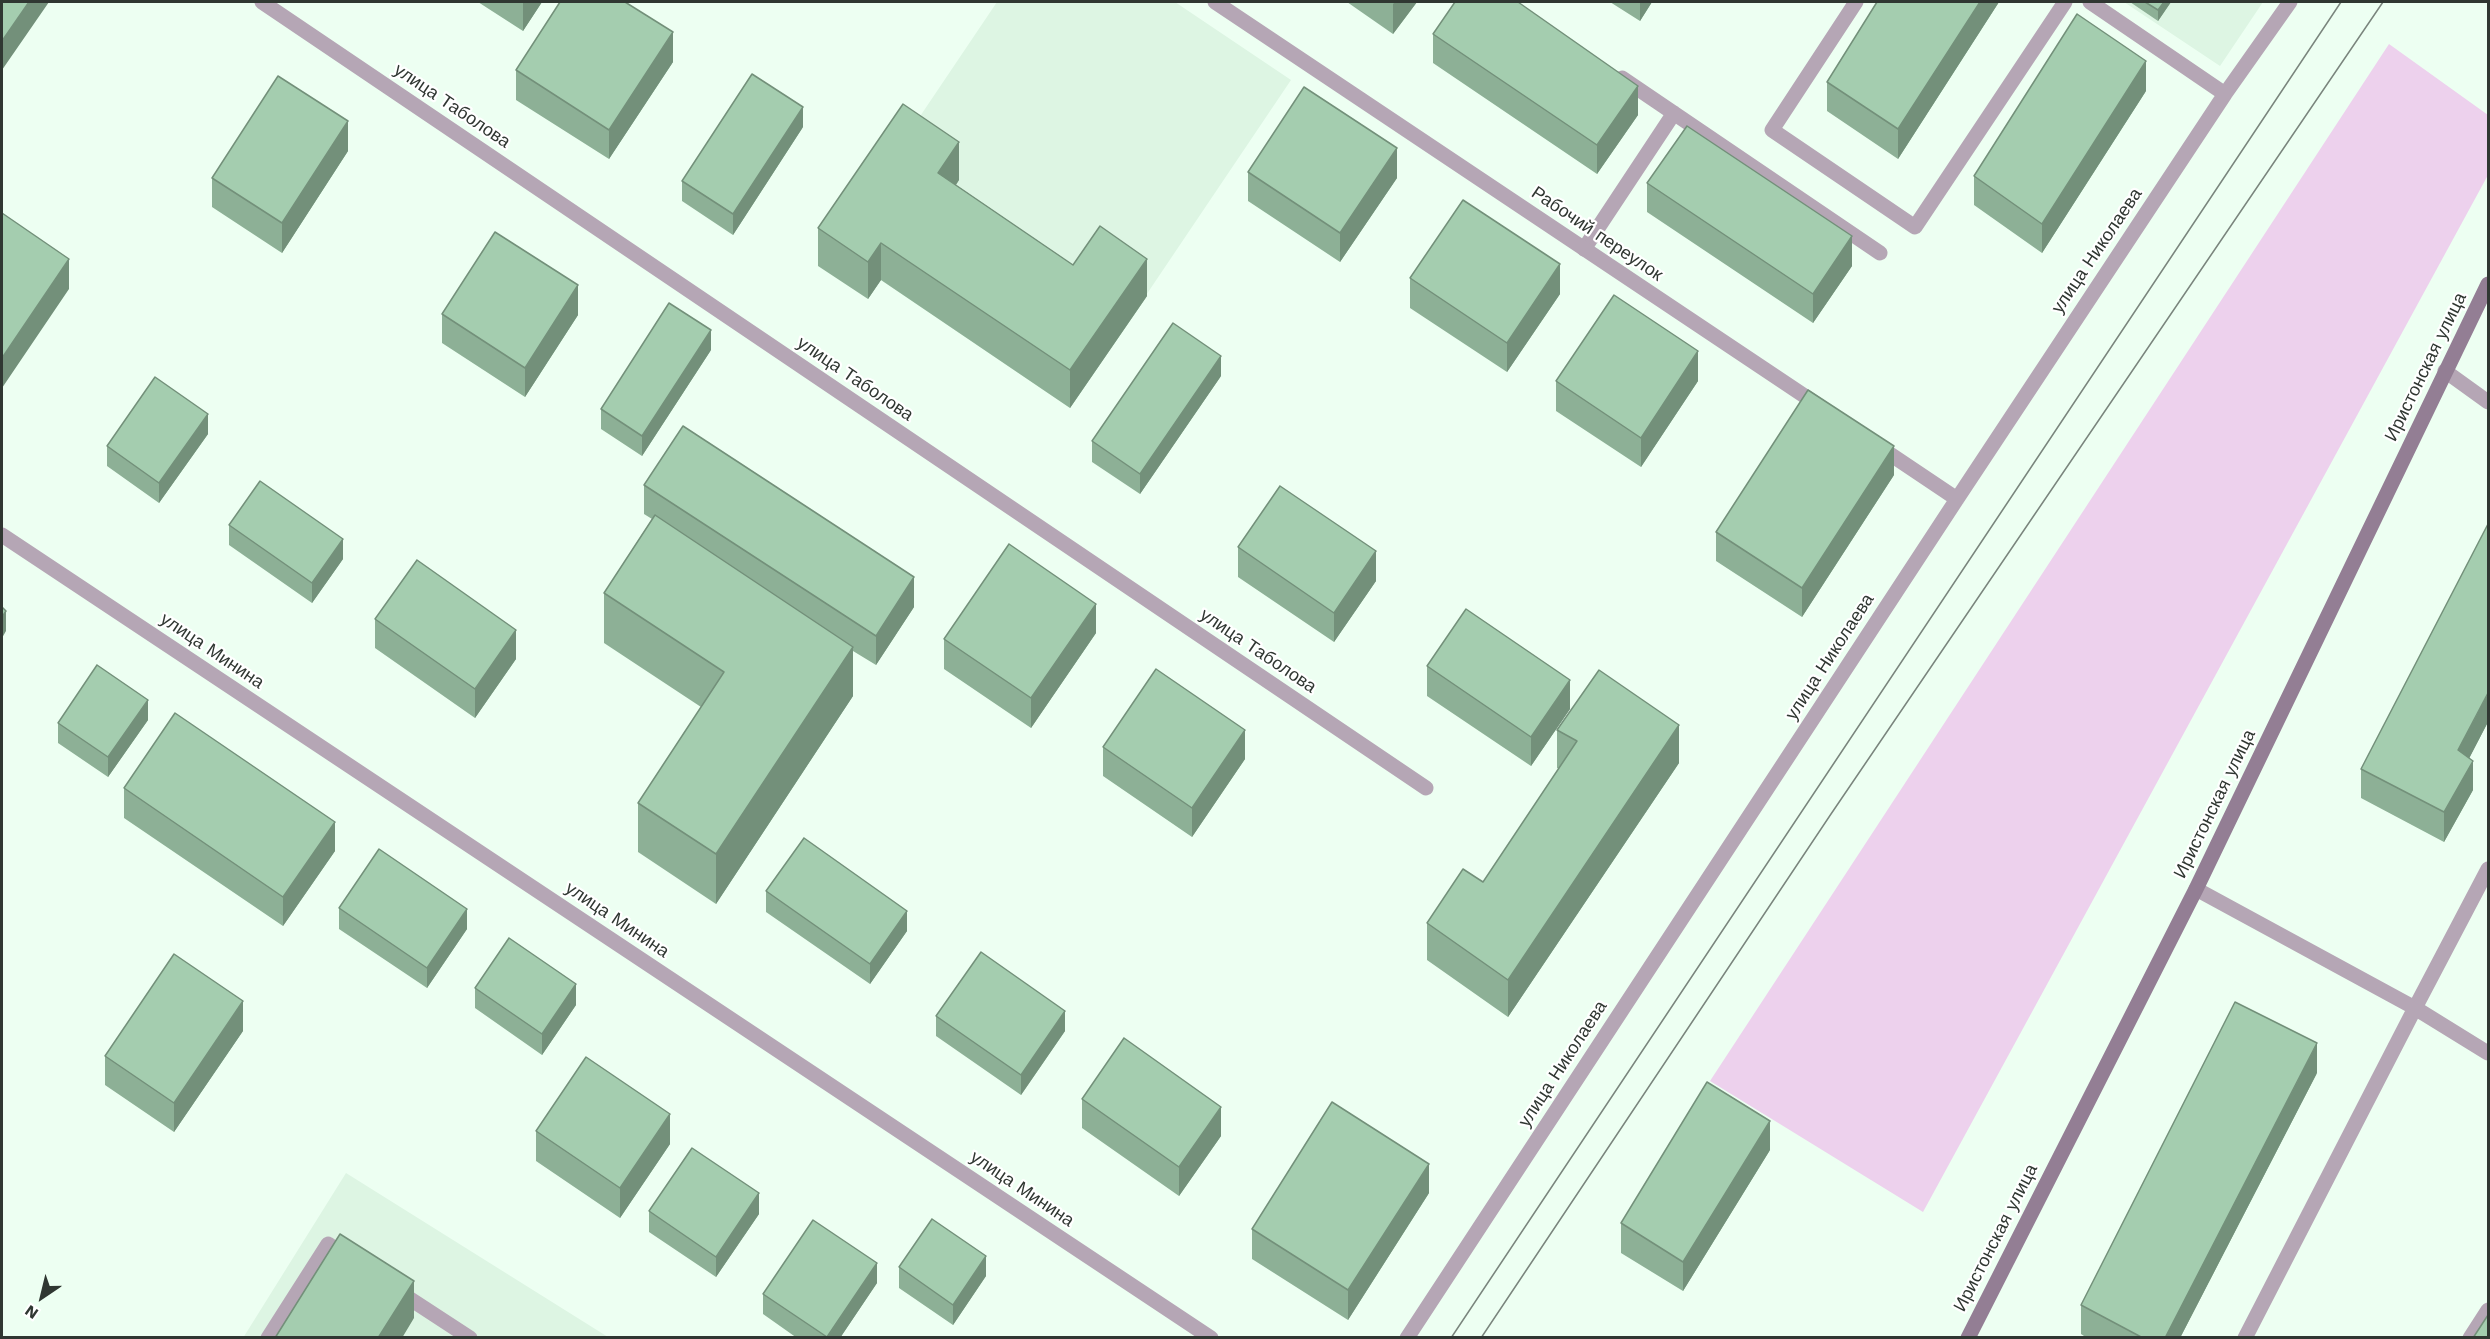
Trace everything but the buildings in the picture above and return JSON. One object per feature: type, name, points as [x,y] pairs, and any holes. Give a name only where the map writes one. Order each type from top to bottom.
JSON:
[{"type":"main road","name":"Иристонская улица","points":[[1968,1338],[2196,890],[2488,284]]},
{"type":"street","name":"улица Таболова","points":[[262,2],[1426,788]]},
{"type":"street","name":"Рабочий переулок","points":[[1215,2],[1831,414]]},
{"type":"street","points":[[1856,2],[1772,130],[1915,227],[2065,2]]},
{"type":"street","points":[[2090,2],[2225,94]]},
{"type":"street","name":"улица Николаева","points":[[1407,1338],[1957,499],[2225,94],[2290,2]]},
{"type":"street","points":[[1606,67],[1880,253]]},
{"type":"street","points":[[1584,249],[1674,113]]},
{"type":"street","points":[[2445,371],[2488,402]]},
{"type":"street","points":[[1861,434],[1957,499]]},
{"type":"street","name":"улица Минина","points":[[2,535],[1211,1338]]},
{"type":"street","points":[[2245,1338],[2488,869]]},
{"type":"street","points":[[2196,890],[2415,1008],[2488,1053]]},
{"type":"street","points":[[268,1338],[327,1244],[366,1269]]},
{"type":"street","points":[[385,1282],[470,1338]]},
{"type":"street","points":[[2470,1338],[2488,1310]]},
{"type":"shaded area","points":[[997,2],[1175,2],[1291,80],[1070,408],[832,247]]},
{"type":"shaded area","points":[[2124,2],[2263,2],[2220,66]]},
{"type":"shaded area","points":[[2389,44],[2488,115],[2488,175],[1923,1212],[1710,1081]]},
{"type":"shaded area","points":[[346,1173],[608,1337],[243,1338]]},
{"type":"tram line","points":[[1451,1338],[2341,2]]},
{"type":"tram line","points":[[1481,1338],[1831,814],[2383,2]]}]
